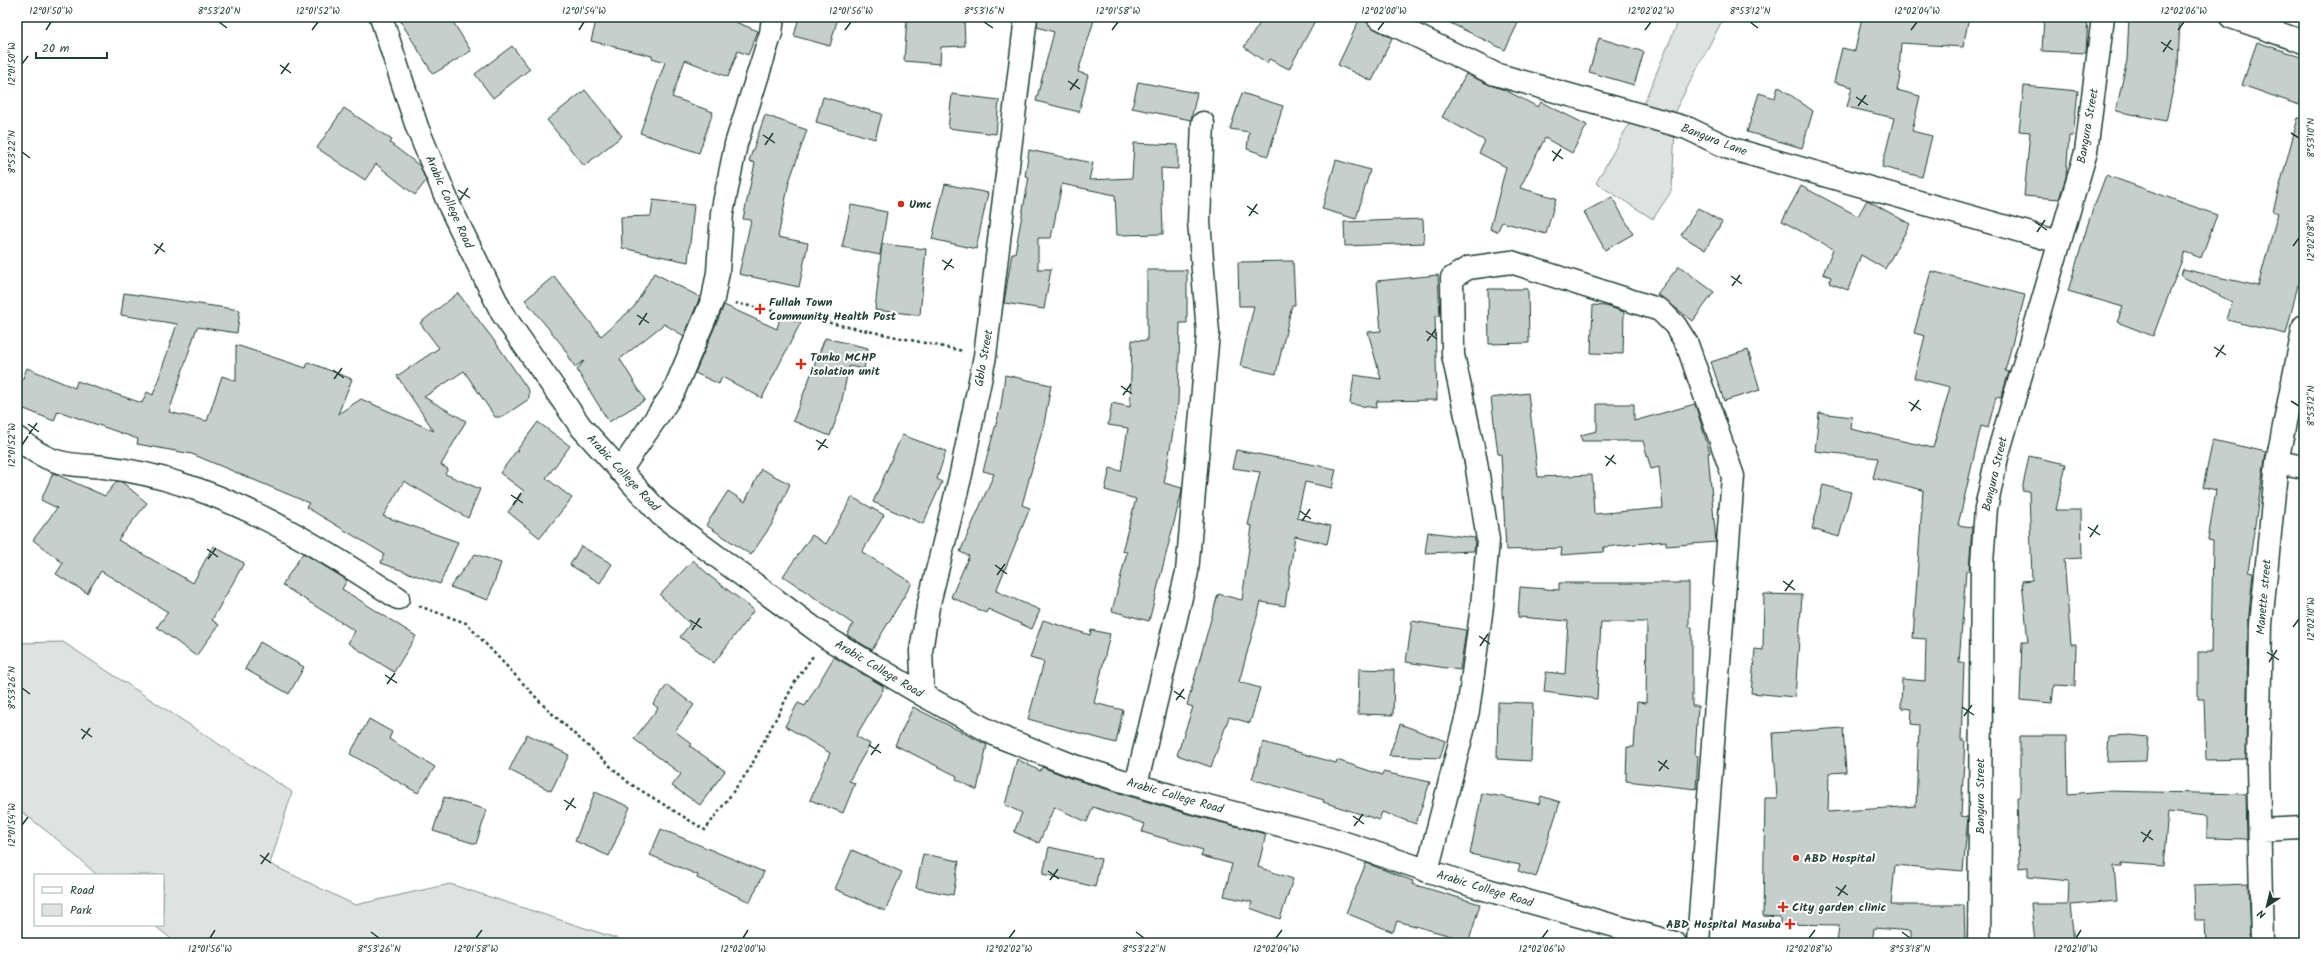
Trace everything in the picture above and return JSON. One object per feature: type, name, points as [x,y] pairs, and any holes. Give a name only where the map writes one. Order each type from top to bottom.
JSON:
[{"type":"street","name":"Arabic College Road","points":[[380,17],[417,127],[450,207],[502,312],[581,427],[620,471],[661,514],[763,593],[827,638],[923,695],[998,736],[1074,766],[1192,802],[1330,838],[1426,870],[1601,924],[1675,943]]},
{"type":"street","points":[[620,471],[673,393],[713,298],[718,272],[722,213],[736,144],[771,32],[773,17]]},
{"type":"street","name":"Gbla Street","points":[[923,695],[921,651],[928,607],[961,474],[985,356],[1026,17]]},
{"type":"street","name":"Bangura Lane","points":[[1378,17],[1495,74],[1687,128],[1729,148],[2059,242]]},
{"type":"street","name":"Bangura Street","points":[[1979,943],[1982,563],[1986,508],[1997,457],[2086,152],[2103,17]]},
{"type":"street","points":[[2231,17],[2304,42]]},
{"type":"street","points":[[1136,785],[1187,572],[1208,333],[1199,221],[1204,123]]},
{"type":"street","points":[[1426,870],[1468,711],[1488,540],[1476,462],[1453,355],[1452,278],[1468,268],[1511,262],[1660,310],[1675,324],[1687,344],[1733,476],[1698,943]]},
{"type":"street","name":"Manette street","points":[[2262,943],[2258,767],[2261,624],[2276,462],[2304,326]]},
{"type":"street","points":[[17,438],[42,455],[68,465],[105,468],[180,483],[220,498],[321,548],[398,598]]},
{"type":"street","points":[[2276,462],[2304,467]]},
{"type":"street","points":[[2260,830],[2304,828]]},
{"type":"path","points":[[713,298],[985,356]]},
{"type":"path","points":[[398,598],[466,623],[548,710],[629,783],[705,830],[749,770],[796,680],[827,638]]},
{"type":"green space","points":[[1680,17],[1724,17],[1676,109],[1672,190],[1653,219],[1596,183],[1625,131],[1645,100]]},
{"type":"green space","points":[[63,642],[292,792],[270,864],[355,905],[450,884],[631,943],[176,943],[155,926],[164,926],[164,874],[96,874],[59,841],[17,808],[17,643]]},
{"type":"building","points":[[398,17],[450,17],[471,51],[433,74]]},
{"type":"building","points":[[597,17],[723,17],[758,31],[748,55],[738,51],[728,77],[685,60],[672,97],[713,112],[699,153],[640,133],[665,62],[652,58],[652,56],[591,41]]},
{"type":"building","points":[[799,17],[838,17],[830,46],[794,36]]},
{"type":"building","points":[[933,17],[964,17],[965,46],[941,47],[940,64],[904,61],[907,19],[933,21]]},
{"type":"building","points":[[1038,17],[1095,17],[1078,72],[1088,75],[1079,112],[1036,101],[1054,32],[1037,27]]},
{"type":"building","points":[[1264,17],[1317,17],[1289,69],[1269,59],[1267,63],[1244,47]]},
{"type":"building","points":[[1438,17],[1521,17],[1505,50]]},
{"type":"building","points":[[1862,17],[1882,17],[1906,23],[1907,17],[1969,17],[1963,47],[1901,43],[1899,72],[1901,73],[1897,90],[1920,96],[1912,131],[1932,136],[1922,177],[1882,167],[1894,118],[1847,107],[1852,87],[1834,82],[1842,48],[1855,51]]},
{"type":"building","points":[[2044,17],[2088,17],[2086,53],[2042,51]]},
{"type":"building","points":[[2129,17],[2180,17],[2178,67],[2166,121],[2116,111],[2127,60]]},
{"type":"building","points":[[1360,18],[1373,28],[1392,38],[1372,81],[1338,65]]},
{"type":"building","points":[[1599,38],[1644,52],[1634,85],[1589,72]]},
{"type":"building","points":[[2257,42],[2304,58],[2304,92],[2299,105],[2242,85]]},
{"type":"building","points":[[512,46],[530,69],[493,98],[475,74]]},
{"type":"building","points":[[1466,74],[1505,90],[1538,107],[1541,102],[1587,125],[1572,153],[1545,138],[1520,188],[1556,198],[1546,234],[1502,222],[1497,232],[1490,229],[1506,167],[1479,153],[1485,141],[1442,117]]},
{"type":"building","points":[[1138,82],[1197,93],[1191,120],[1132,108]]},
{"type":"building","points":[[1778,86],[1813,111],[1802,148],[1747,132],[1759,93],[1775,98]]},
{"type":"building","points":[[2024,86],[2078,91],[2073,136],[2069,136],[2066,177],[2059,199],[2024,196],[2030,132],[2019,131]]},
{"type":"building","points":[[585,90],[622,136],[584,166],[547,120]]},
{"type":"building","points":[[1242,93],[1283,106],[1268,156],[1247,149],[1249,132],[1230,129]]},
{"type":"building","points":[[952,94],[999,100],[996,134],[948,128]]},
{"type":"building","points":[[823,97],[882,114],[875,139],[816,122]]},
{"type":"building","points":[[344,108],[392,140],[390,143],[420,166],[426,181],[415,195],[376,164],[365,180],[317,148]]},
{"type":"building","points":[[765,115],[807,130],[789,182],[778,237],[808,243],[799,287],[739,274],[751,220],[743,219],[755,163],[749,161]]},
{"type":"building","points":[[2298,118],[2304,118],[2304,286],[2298,285],[2286,334],[2227,320],[2232,302],[2181,276],[2183,269],[2258,286],[2278,213],[2273,211]]},
{"type":"building","points":[[1134,143],[1178,145],[1178,169],[1161,168],[1163,234],[1117,235],[1115,195],[1062,184],[1051,238],[1038,238],[1038,269],[1051,269],[1044,309],[1004,303],[1012,253],[1015,253],[1029,177],[1025,176],[1029,150],[1093,163],[1089,180],[1132,178]]},
{"type":"building","points":[[1336,160],[1370,170],[1356,219],[1322,209]]},
{"type":"building","points":[[2106,175],[2217,215],[2201,258],[2185,252],[2153,336],[2117,322],[2123,307],[2068,291],[2090,217]]},
{"type":"building","points":[[945,184],[988,193],[976,249],[932,239]]},
{"type":"building","points":[[1801,186],[1858,216],[1867,200],[1910,224],[1885,269],[1861,255],[1848,290],[1829,283],[1831,277],[1823,274],[1833,249],[1782,221]]},
{"type":"building","points":[[1612,197],[1633,234],[1605,250],[1584,212]]},
{"type":"building","points":[[653,200],[694,205],[688,262],[622,248],[621,217],[651,216]]},
{"type":"building","points":[[851,205],[887,212],[880,255],[842,247]]},
{"type":"building","points":[[1698,208],[1722,222],[1705,250],[1681,235]]},
{"type":"building","points":[[1423,219],[1424,243],[1345,246],[1344,222]]},
{"type":"building","points":[[882,244],[926,249],[920,315],[875,310]]},
{"type":"building","points":[[1293,261],[1295,305],[1292,305],[1276,374],[1240,366],[1254,306],[1239,306],[1238,262]]},
{"type":"building","points":[[1679,266],[1714,292],[1693,321],[1657,294]]},
{"type":"building","points":[[1147,270],[1187,270],[1187,323],[1180,323],[1178,403],[1164,483],[1182,488],[1149,621],[1112,611],[1127,552],[1122,551],[1136,499],[1105,490],[1110,468],[1121,471],[1128,428],[1108,425],[1112,403],[1130,407],[1132,340],[1147,341]]},
{"type":"building","points":[[1931,271],[2025,295],[2005,371],[2009,372],[2001,398],[1996,397],[1988,428],[1981,426],[1958,525],[1972,527],[1969,571],[1966,571],[1959,663],[1964,663],[1961,740],[1965,740],[1961,816],[1968,817],[1963,871],[1895,865],[1891,905],[1964,905],[1965,943],[1911,943],[1911,931],[1874,928],[1872,943],[1837,943],[1839,925],[1780,924],[1780,917],[1763,916],[1765,798],[1777,798],[1773,733],[1843,728],[1846,772],[1829,773],[1828,812],[1916,806],[1919,725],[1911,724],[1912,709],[1901,708],[1902,679],[1925,681],[1926,639],[1913,638],[1923,490],[1873,478],[1878,458],[1815,451],[1819,413],[1852,417],[1851,429],[1933,448],[1950,387],[1914,378],[1925,336],[1914,333]]},
{"type":"building","points":[[654,273],[700,297],[684,336],[664,324],[620,359],[645,400],[609,422],[577,370],[584,361],[575,367],[562,345],[525,300],[554,276],[601,336],[634,307]]},
{"type":"building","points":[[1438,275],[1440,316],[1435,316],[1437,400],[1377,401],[1376,408],[1350,404],[1354,375],[1381,379],[1368,332],[1381,331],[1377,281]]},
{"type":"building","points":[[1488,289],[1528,289],[1529,343],[1489,344]]},
{"type":"building","points":[[124,293],[240,310],[237,333],[197,327],[169,412],[207,421],[222,376],[236,381],[236,345],[306,368],[308,362],[352,379],[338,414],[361,399],[434,431],[397,376],[439,348],[420,323],[458,293],[496,343],[529,391],[529,399],[502,417],[495,417],[464,371],[424,397],[466,421],[441,465],[448,469],[445,474],[480,489],[468,518],[404,481],[383,516],[458,542],[440,584],[381,563],[384,554],[306,507],[309,503],[192,454],[137,444],[138,439],[58,411],[54,421],[17,406],[17,393],[27,368],[75,388],[77,381],[142,403],[147,392],[153,395],[177,324],[121,315]]},
{"type":"building","points":[[724,305],[777,329],[780,317],[801,322],[762,398],[722,377],[719,384],[695,373]]},
{"type":"building","points":[[1593,305],[1606,306],[1624,312],[1623,354],[1591,353]]},
{"type":"building","points":[[825,338],[868,348],[864,369],[849,366],[840,409],[830,436],[793,421]]},
{"type":"building","points":[[1748,350],[1760,390],[1724,401],[1711,362]]},
{"type":"building","points":[[1005,375],[1051,385],[1044,424],[1022,505],[1030,508],[996,591],[1040,610],[1032,629],[988,609],[986,613],[951,597],[969,556],[960,552],[994,474],[983,471],[1001,406]]},
{"type":"building","points":[[1528,393],[1538,477],[1592,475],[1594,514],[1663,508],[1659,467],[1651,469],[1643,441],[1582,441],[1581,435],[1597,431],[1597,404],[1634,404],[1634,421],[1695,404],[1710,453],[1708,453],[1716,542],[1666,546],[1666,541],[1604,547],[1603,552],[1561,555],[1562,548],[1506,550],[1501,454],[1498,454],[1491,398]]},
{"type":"building","points":[[538,422],[570,446],[546,478],[572,498],[540,538],[508,512],[524,491],[500,473]]},
{"type":"building","points":[[902,435],[946,451],[937,479],[942,482],[923,524],[873,502]]},
{"type":"building","points":[[2213,440],[2266,452],[2248,571],[2253,572],[2248,624],[2246,759],[2206,760],[2204,699],[2198,699],[2198,652],[2211,652],[2213,541],[2208,540],[2216,490],[2203,487]]},
{"type":"building","points":[[1236,450],[1336,469],[1332,488],[1305,482],[1297,518],[1331,526],[1327,544],[1295,536],[1285,606],[1261,602],[1239,682],[1260,688],[1250,723],[1229,717],[1211,767],[1177,755],[1193,707],[1187,705],[1218,594],[1242,600],[1252,526],[1248,525],[1260,472],[1232,468]]},
{"type":"building","points":[[2029,456],[2066,464],[2056,510],[2081,510],[2082,558],[2064,559],[2071,644],[2076,644],[2075,686],[2054,685],[2052,703],[2020,700],[2022,642],[2028,642],[2022,581],[2032,580],[2029,491],[2022,490]]},
{"type":"building","points":[[761,469],[790,484],[772,524],[751,555],[706,525],[728,491],[745,502]]},
{"type":"building","points":[[53,473],[105,496],[117,481],[122,482],[147,503],[118,540],[193,583],[213,546],[244,563],[212,620],[219,625],[196,656],[157,627],[168,612],[101,571],[87,593],[56,574],[63,563],[33,540],[57,508],[41,500]]},
{"type":"building","points":[[1823,485],[1851,492],[1839,537],[1812,529]]},
{"type":"building","points":[[852,497],[884,515],[862,552],[912,583],[872,650],[847,635],[853,624],[783,576],[812,535],[826,544]]},
{"type":"building","points":[[1428,532],[1475,538],[1474,551],[1425,553]]},
{"type":"building","points":[[581,546],[612,564],[600,583],[570,565]]},
{"type":"building","points":[[303,553],[347,580],[342,589],[416,636],[394,672],[348,643],[355,631],[282,585]]},
{"type":"building","points":[[475,554],[501,563],[488,600],[450,587]]},
{"type":"building","points":[[693,560],[711,577],[754,610],[714,663],[680,637],[690,624],[660,595]]},
{"type":"building","points":[[1559,583],[1689,583],[1689,627],[1692,627],[1692,706],[1698,706],[1695,755],[1698,756],[1696,789],[1626,781],[1627,747],[1634,747],[1637,702],[1646,703],[1647,622],[1601,622],[1597,699],[1544,692],[1546,672],[1565,674],[1568,621],[1518,617],[1520,587],[1559,590]]},
{"type":"building","points":[[1764,594],[1802,595],[1795,697],[1751,693],[1755,649],[1763,650]]},
{"type":"building","points":[[1043,620],[1090,635],[1091,630],[1110,634],[1094,703],[1123,710],[1116,743],[1028,719],[1044,662],[1030,658]]},
{"type":"building","points":[[1412,621],[1466,630],[1460,670],[1406,662]]},
{"type":"building","points":[[260,642],[304,667],[289,694],[245,669]]},
{"type":"building","points":[[834,657],[883,686],[883,690],[856,736],[870,744],[849,781],[855,783],[843,813],[810,800],[830,753],[785,726],[798,703],[805,706]]},
{"type":"building","points":[[1359,669],[1394,670],[1393,715],[1358,714]]},
{"type":"building","points":[[667,685],[694,705],[675,731],[692,744],[690,746],[725,771],[700,805],[672,786],[681,774],[634,739],[658,708],[653,704]]},
{"type":"building","points":[[1498,702],[1533,703],[1531,761],[1497,759]]},
{"type":"building","points":[[913,707],[987,745],[977,790],[956,779],[957,776],[895,745]]},
{"type":"building","points":[[369,719],[392,732],[389,739],[435,767],[418,793],[350,754]]},
{"type":"building","points":[[1400,724],[1445,741],[1440,758],[1389,756]]},
{"type":"building","points":[[527,734],[569,755],[551,791],[509,770]]},
{"type":"building","points":[[2130,735],[2148,737],[2146,761],[2107,762],[2109,736]]},
{"type":"building","points":[[2020,736],[2067,736],[2068,794],[2105,791],[2246,794],[2247,839],[2207,838],[2207,816],[2168,812],[2163,866],[2122,863],[2122,866],[2114,866],[2117,901],[2070,905],[2074,941],[2035,943],[2031,904],[2068,904],[2069,881],[2028,877],[2028,867],[2019,868],[2017,797],[2020,797]]},
{"type":"building","points":[[1263,742],[1336,763],[1337,760],[1382,775],[1383,772],[1430,782],[1416,824],[1382,812],[1379,820],[1323,802],[1324,800],[1252,779]]},
{"type":"building","points":[[1017,759],[1040,771],[1042,767],[1070,778],[1188,814],[1266,834],[1258,867],[1293,879],[1280,919],[1250,908],[1252,902],[1224,896],[1232,864],[1201,856],[1203,850],[1142,832],[1145,824],[1093,807],[1087,822],[1054,807],[1039,843],[1014,832],[1022,813],[1005,805]]},
{"type":"building","points":[[595,792],[630,807],[609,856],[575,841]]},
{"type":"building","points":[[1482,793],[1539,804],[1541,796],[1560,802],[1536,877],[1518,871],[1520,865],[1470,854]]},
{"type":"building","points":[[444,797],[487,810],[476,844],[433,831]]},
{"type":"building","points":[[661,829],[764,872],[750,902],[697,878],[698,875],[650,855]]},
{"type":"building","points":[[1049,847],[1101,859],[1095,887],[1043,874]]},
{"type":"building","points":[[852,850],[902,872],[885,911],[835,889]]},
{"type":"building","points":[[923,854],[959,861],[953,895],[916,888]]},
{"type":"building","points":[[1366,863],[1413,881],[1412,884],[1480,904],[1469,941],[1397,921],[1393,932],[1346,913]]},
{"type":"building","points":[[2248,884],[2250,943],[2206,943],[2205,920],[2195,920],[2194,886]]},
{"type":"place","name":"Umc","points":[[901,204]]},
{"type":"place","name":"Fullah Town Community Health Post","points":[[760,309]]},
{"type":"place","name":"Tonko MCHP isolation unit","points":[[801,364]]},
{"type":"place","name":"ABD Hospital","points":[[1796,858]]},
{"type":"place","name":"City garden clinic","points":[[1783,907]]},
{"type":"place","name":"ABD Hospital Masuba","points":[[1790,924]]}]
